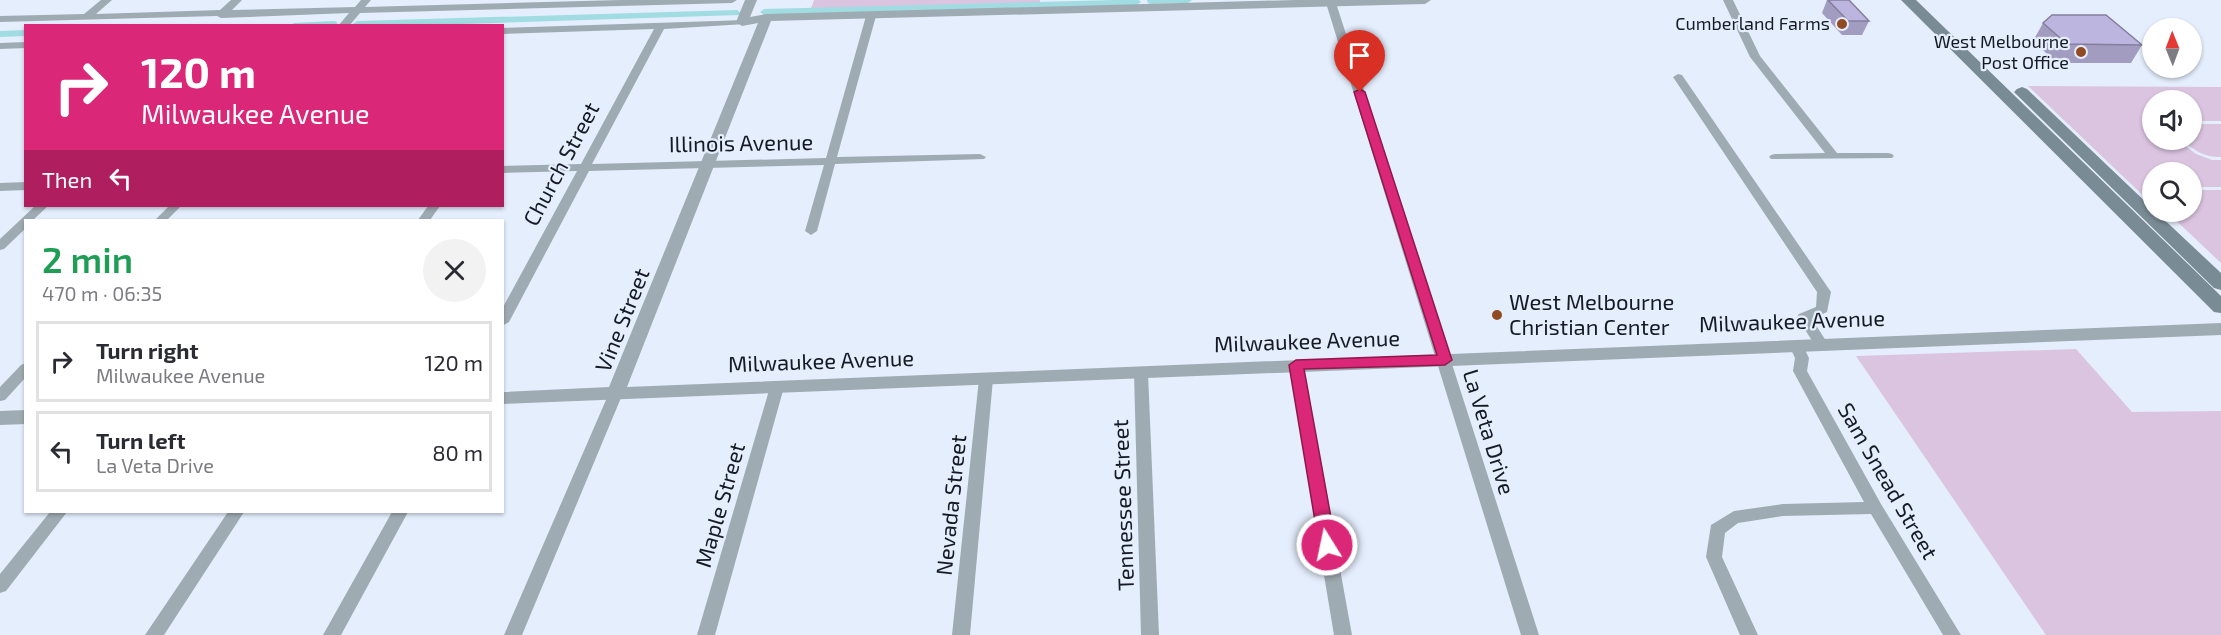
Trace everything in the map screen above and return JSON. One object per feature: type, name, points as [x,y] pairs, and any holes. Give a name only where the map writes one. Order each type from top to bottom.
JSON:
[{"type":"main road","points":[[1908,0],[2221,307]]},
{"type":"main road","points":[[1925,0],[2221,284]]},
{"type":"street","points":[[86,17],[107,0]]},
{"type":"street","points":[[221,15],[237,0]]},
{"type":"street","points":[[345,24],[366,0]]},
{"type":"street","points":[[0,19],[221,15],[493,4],[732,0]]},
{"type":"street","points":[[742,22],[751,0]]},
{"type":"street","points":[[504,31],[660,27],[742,22],[766,18],[872,16],[1144,4],[1425,0]]},
{"type":"street","points":[[1728,0],[1755,57],[1833,156]]},
{"type":"street","name":"La Veta Drive","points":[[1331,3],[1530,635]]},
{"type":"street","points":[[811,231],[831,161],[831,152],[872,16]]},
{"type":"street","name":"Vine Street","points":[[513,635],[616,393],[766,18]]},
{"type":"street","name":"Church Street","points":[[504,318],[660,27]]},
{"type":"street","points":[[0,46],[24,45]]},
{"type":"street","points":[[1678,77],[1824,292],[1822,309],[1804,317],[1821,344]]},
{"type":"street","points":[[1775,157],[1888,156]]},
{"type":"street","name":"Illinois Avenue","points":[[504,170],[980,157]]},
{"type":"street","points":[[0,187],[24,186]]},
{"type":"street","points":[[28,219],[41,207]]},
{"type":"street","points":[[162,219],[174,207]]},
{"type":"street","points":[[0,246],[24,223]]},
{"type":"street","name":"Milwaukee Avenue","points":[[504,398],[2221,328]]},
{"type":"street","name":"Sam Snead Street","points":[[1796,345],[1802,358],[1800,371],[1875,508],[1952,635]]},
{"type":"street","points":[[1296,365],[1343,635]]},
{"type":"street","points":[[0,396],[24,370]]},
{"type":"street","name":"Tennessee Street","points":[[1141,373],[1150,635]]},
{"type":"street","name":"Nevada Street","points":[[961,635],[986,379]]},
{"type":"street","name":"Maple Street","points":[[706,635],[777,387]]},
{"type":"street","points":[[0,418],[24,417]]},
{"type":"street","points":[[1749,635],[1714,557],[1717,530],[1734,517],[1783,510],[1875,508]]},
{"type":"street","points":[[0,586],[58,513]]},
{"type":"street","points":[[154,635],[235,513]]},
{"type":"street","points":[[332,635],[399,513]]},
{"type":"shaded area","points":[[814,0],[1040,0],[1040,8],[809,14]]},
{"type":"shaded area","points":[[2028,86],[2221,87],[2221,121],[2202,121],[2202,90],[2142,90],[2142,150],[2191,150],[2212,160],[2221,160],[2221,187],[2202,187],[2202,162],[2142,162],[2142,194]]},
{"type":"shaded area","points":[[2202,124],[2221,124],[2221,157],[2196,150],[2202,150]]},
{"type":"shaded area","points":[[2202,190],[2221,190],[2221,263],[2178,222],[2202,222]]},
{"type":"shaded area","points":[[2076,349],[2132,412],[2221,411],[2221,635],[2046,635],[1856,356]]},
{"type":"building","points":[[1828,0],[1849,0],[1869,21],[1848,21]]},
{"type":"building","points":[[2052,15],[2106,15],[2142,45],[2067,44],[2043,23]]},
{"type":"waterway","points":[[1151,1],[1188,0]]},
{"type":"waterway","points":[[764,12],[1137,2]]},
{"type":"waterway","points":[[357,24],[737,13]]},
{"type":"waterway","points":[[0,34],[24,33]]},
{"type":"place","name":"Cumberland Farms","points":[[1842,24]]},
{"type":"place","name":"West Melbourne Post Office","points":[[2081,52]]},
{"type":"place","name":"West Melbourne Christian Center","points":[[1497,315]]},
{"type":"route","points":[[1327,545],[1296,365],[1445,360],[1360,92]]}]
